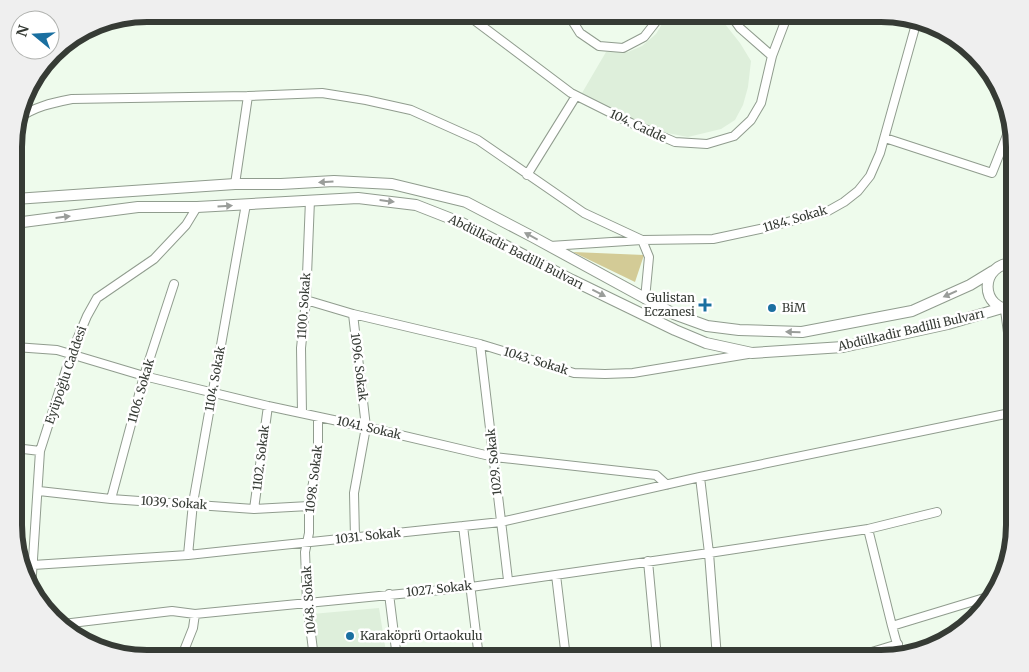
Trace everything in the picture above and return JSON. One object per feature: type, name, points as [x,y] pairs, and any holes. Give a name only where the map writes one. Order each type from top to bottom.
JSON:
[{"type":"main road","name":"Abdülkadir Badilli Bulvarı","points":[[22,199],[235,184],[334,181],[392,184],[466,202],[674,314],[707,326],[739,330],[802,332],[912,311],[970,285],[1006,265]]},
{"type":"main road","name":"Abdülkadir Badilli Bulvarı","points":[[22,222],[138,207],[197,207],[358,198],[416,205],[462,223],[572,280],[675,330],[706,343],[752,353],[843,347],[1006,310]]},
{"type":"main road","points":[[993,271],[987,286],[988,294],[992,301],[1006,308]]},
{"type":"street","points":[[573,22],[580,33],[598,46],[623,48],[644,37],[656,22]]},
{"type":"street","points":[[736,22],[772,56]]},
{"type":"street","name":"104. Cadde","points":[[477,23],[576,96],[675,142],[707,144],[734,136],[751,120],[761,103],[772,56],[785,22]]},
{"type":"street","name":"1184. Sokak","points":[[550,246],[642,240],[713,240],[828,211],[844,202],[858,191],[870,176],[880,153],[915,27]]},
{"type":"street","points":[[28,112],[40,106],[72,99],[322,93],[411,110],[478,140],[584,214],[642,240],[649,256],[645,298]]},
{"type":"street","points":[[235,184],[248,96]]},
{"type":"street","points":[[527,175],[576,96]]},
{"type":"street","points":[[885,138],[992,174],[1006,137]]},
{"type":"street","name":"1100. Sokak","points":[[302,413],[301,348],[306,300],[310,200]]},
{"type":"street","name":"1104. Sokak","points":[[188,555],[193,504],[246,204]]},
{"type":"street","name":"Eyüpoğlu Caddesi","points":[[32,573],[39,491],[40,451],[71,354],[87,316],[97,298],[154,259],[186,225],[197,207]]},
{"type":"street","name":"1106. Sokak","points":[[110,498],[144,376],[174,284]]},
{"type":"street","name":"1043. Sokak","points":[[306,300],[352,314],[480,344],[574,373],[605,374],[634,372],[752,353]]},
{"type":"street","name":"1096. Sokak","points":[[352,314],[366,426],[354,493],[355,538]]},
{"type":"street","name":"1029. Sokak","points":[[480,344],[508,580]]},
{"type":"street","name":"1041. Sokak","points":[[22,348],[57,350],[144,376],[268,406],[366,426],[494,458],[656,475],[667,485]]},
{"type":"street","name":"1102. Sokak","points":[[254,509],[268,406]]},
{"type":"street","name":"1031. Sokak","points":[[33,565],[188,555],[501,522],[1006,414]]},
{"type":"street","name":"1098. Sokak","points":[[307,542],[309,506],[318,454],[318,416]]},
{"type":"street","points":[[22,449],[40,451]]},
{"type":"street","points":[[700,478],[710,553],[716,649]]},
{"type":"street","name":"1039. Sokak","points":[[39,491],[254,509],[309,506]]},
{"type":"street","name":"1027. Sokak","points":[[71,623],[172,611],[195,614],[471,587],[508,580],[556,575],[868,529],[937,512]]},
{"type":"street","points":[[463,526],[478,650]]},
{"type":"street","points":[[868,529],[899,648]]},
{"type":"street","name":"1048. Sokak","points":[[307,542],[305,552],[306,602],[313,650]]},
{"type":"street","points":[[648,561],[656,649]]},
{"type":"street","points":[[556,575],[565,649]]},
{"type":"street","points":[[389,594],[396,650]]},
{"type":"street","points":[[892,626],[981,599]]},
{"type":"street","points":[[184,650],[193,628],[195,614]]},
{"type":"street","points":[[882,649],[898,644]]},
{"type":"shaded area","points":[[663,22],[724,22],[751,61],[748,87],[743,105],[735,120],[721,129],[688,137],[667,133],[644,124],[582,93],[606,52],[628,52],[642,46],[656,34]]},
{"type":"shaded area","points":[[573,252],[644,255],[635,282]]},
{"type":"shaded area","name":"Karaköprü Ortaokulu","points":[[379,608],[386,650],[318,650],[312,614]]},
{"type":"place","name":"Gulistan Eczanesi","points":[[705,305]]},
{"type":"place","name":"BiM","points":[[772,308]]},
{"type":"place","name":"Karaköprü Ortaokulu","points":[[350,636]]}]
